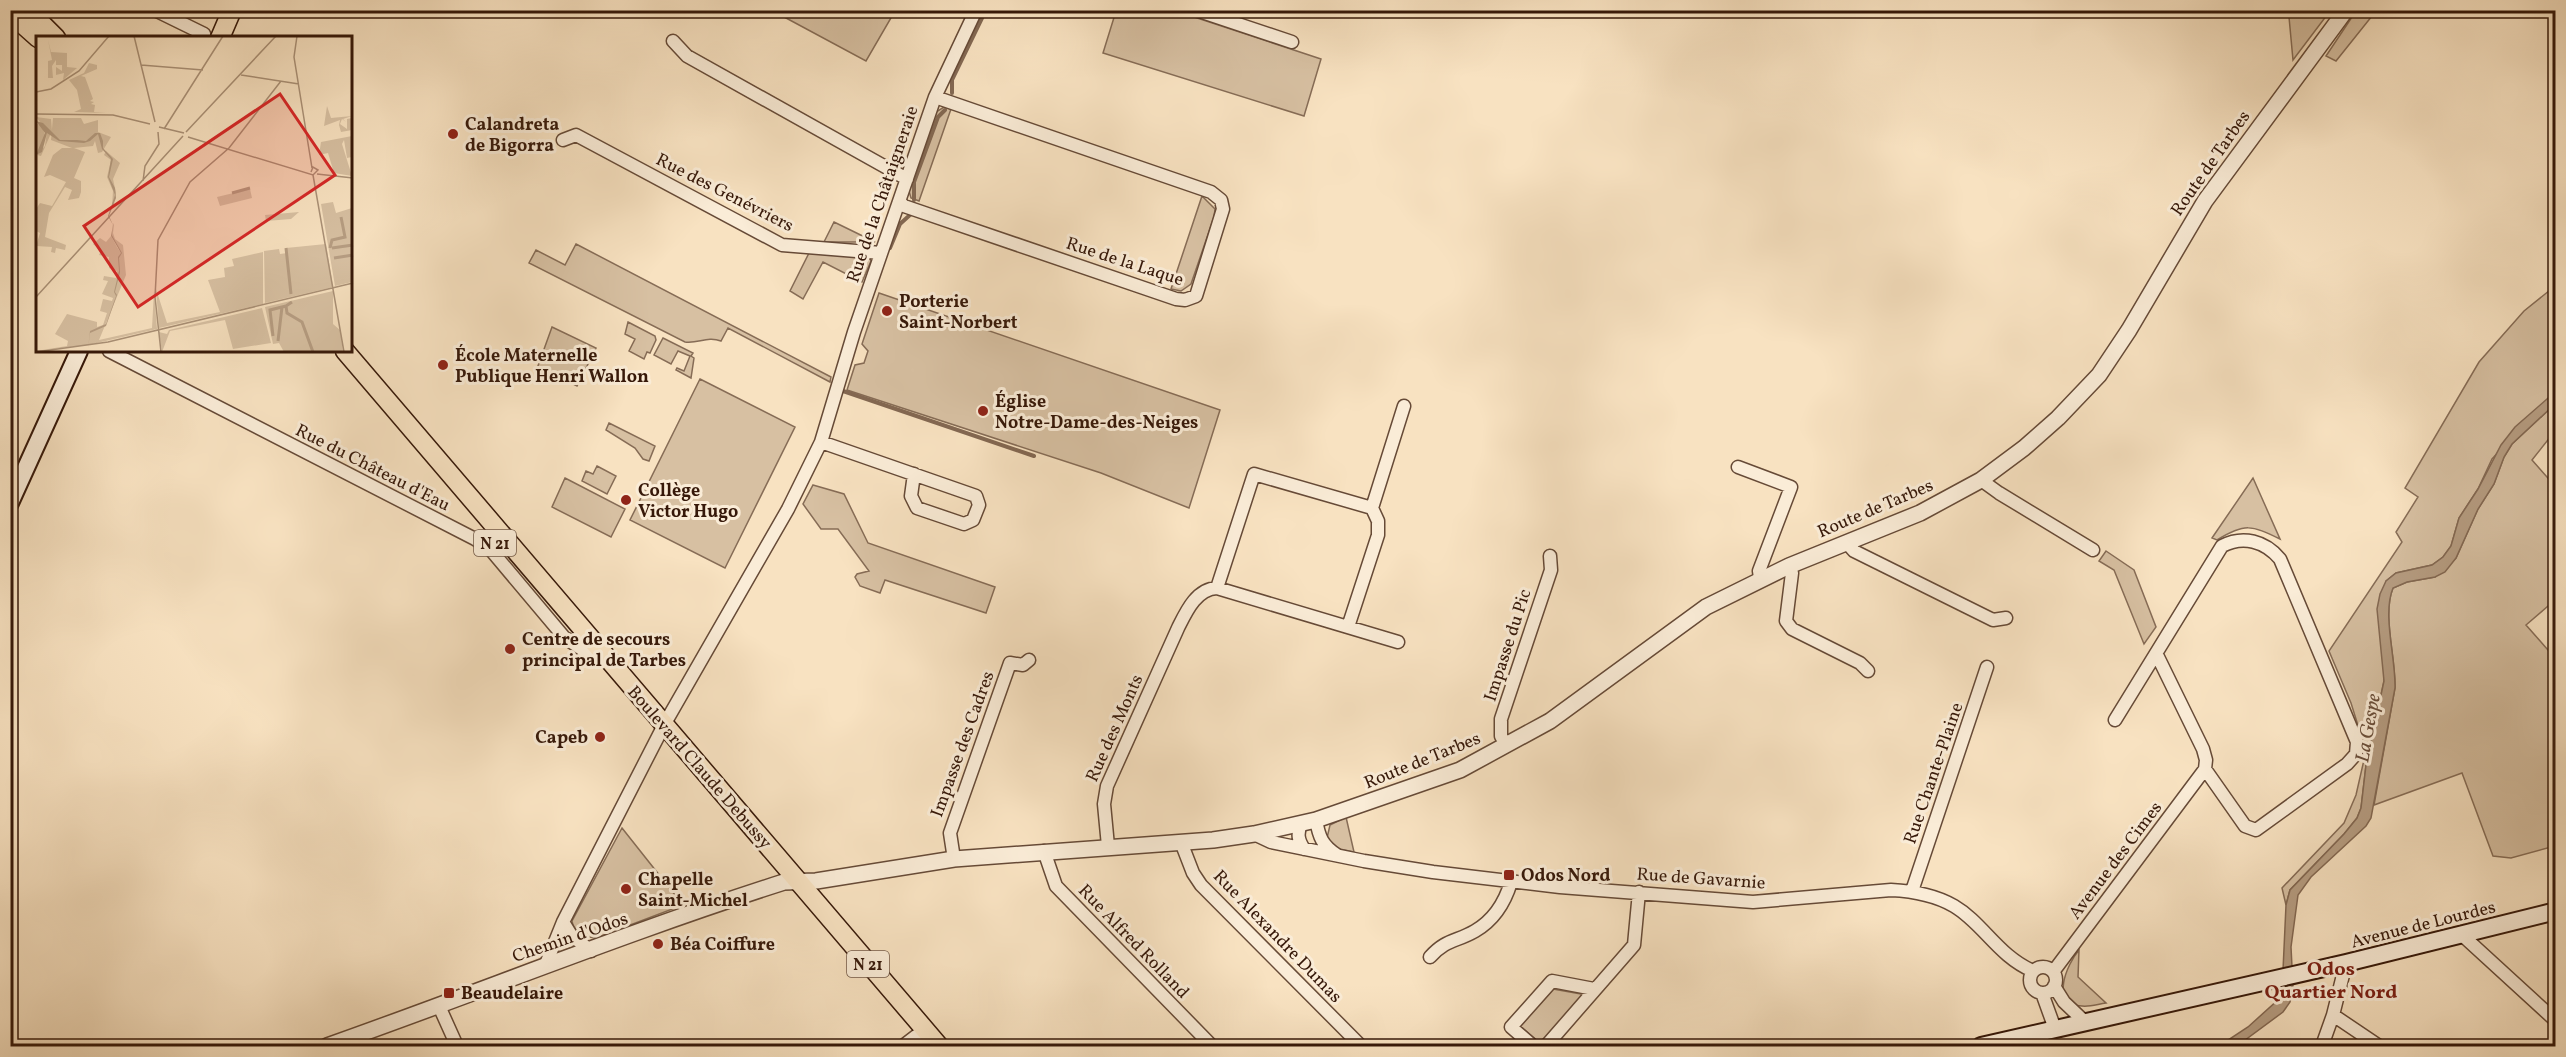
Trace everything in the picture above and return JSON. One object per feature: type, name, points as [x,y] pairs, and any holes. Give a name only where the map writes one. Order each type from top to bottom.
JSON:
[{"type":"main road","points":[[28,10],[54,36]]},
{"type":"main road","points":[[212,36],[232,10]]},
{"type":"main road","points":[[10,12],[36,36]]},
{"type":"main road","points":[[10,503],[79,352]]},
{"type":"main road","name":"Boulevard Claude Debussy","points":[[332,352],[589,654],[661,731]]},
{"type":"main road","name":"Boulevard Claude Debussy","points":[[346,352],[661,731],[939,1047]]},
{"type":"main road","name":"Boulevard Claude Debussy","points":[[791,881],[914,1043]]},
{"type":"main road","name":"Avenue de Lourdes","points":[[1981,1047],[2084,1021],[2346,963],[2556,911]]},
{"type":"street","points":[[155,10],[212,36]]},
{"type":"street","name":"Rue de la Châtaigneraie","points":[[546,964],[563,922],[661,731],[788,508],[821,442],[880,253],[900,202],[935,97],[976,10]]},
{"type":"street","points":[[1196,10],[1292,42]]},
{"type":"street","name":"Route de Tarbes","points":[[1181,842],[1254,834],[1308,822],[1460,770],[1550,721],[1706,607],[1760,578],[1920,513],[1981,480],[2025,448],[2058,418],[2098,375],[2147,300],[2205,201],[2346,10]]},
{"type":"street","points":[[673,41],[687,56],[907,179]]},
{"type":"street","name":"Rue de la Laque","points":[[900,202],[904,206],[1176,299],[1185,300],[1196,296],[1223,209],[1221,200],[1211,192],[935,97]]},
{"type":"street","name":"Rue des Genévriers","points":[[563,140],[576,135],[782,245],[880,253]]},
{"type":"street","name":"Rue du Château d'Eau","points":[[112,352],[475,539],[490,549],[564,637],[589,654]]},
{"type":"street","points":[[1348,627],[1378,535],[1378,521],[1372,508],[1404,406]]},
{"type":"street","points":[[821,442],[914,474],[976,496],[979,505],[973,520],[964,524],[917,508],[911,496],[914,474]]},
{"type":"street","points":[[1738,467],[1791,487],[1759,571],[1760,578]]},
{"type":"street","points":[[1372,508],[1254,474],[1216,588],[1398,642]]},
{"type":"street","points":[[1981,480],[2093,550]]},
{"type":"street","points":[[2115,720],[2222,546],[2233,540],[2245,539],[2271,548],[2280,559],[2357,742],[2356,754],[2347,764],[2256,830],[2245,826],[2205,769],[2206,760],[2203,750],[2157,655]]},
{"type":"street","points":[[1845,542],[1854,550],[1993,620],[2006,618]]},
{"type":"street","name":"Impasse du Pic","points":[[1506,745],[1502,736],[1501,719],[1551,570],[1550,556]]},
{"type":"street","points":[[1789,566],[1792,573],[1786,621],[1792,629],[1860,663],[1868,671]]},
{"type":"street","name":"Rue des Monts","points":[[1108,846],[1104,804],[1107,786],[1190,605],[1209,588],[1216,588]]},
{"type":"street","name":"Impasse des Cadres","points":[[954,859],[950,833],[1010,663],[1023,665],[1029,660]]},
{"type":"street","name":"Rue Chante-Plaine","points":[[1912,891],[1987,667]]},
{"type":"street","name":"Avenue des Cimes","points":[[2053,972],[2205,769]]},
{"type":"street","points":[[1304,849],[1299,841],[1298,831],[1308,822],[1326,848],[1341,857]]},
{"type":"street","name":"Rue de Gavarnie","points":[[1254,834],[1271,842],[1341,857],[1511,882],[1753,902],[1912,891],[1954,906],[2009,957],[2033,971],[2043,967],[2053,972]]},
{"type":"street","name":"Chemin d'Odos","points":[[327,1047],[546,964],[591,951],[791,881],[816,881],[954,859],[1181,842]]},
{"type":"street","name":"Rue Alexandre Dumas","points":[[1181,842],[1192,873],[1201,885],[1361,1047]]},
{"type":"street","name":"Rue Alfred Rolland","points":[[1044,851],[1056,886],[1212,1047]]},
{"type":"street","points":[[1430,957],[1440,945],[1475,931],[1492,916],[1506,897],[1511,882]]},
{"type":"street","points":[[1546,1047],[1634,945],[1639,892]]},
{"type":"street","points":[[563,922],[572,934],[591,951]]},
{"type":"street","points":[[2461,934],[2556,1021]]},
{"type":"street","points":[[2322,1047],[2346,963]]},
{"type":"street","points":[[2033,971],[2030,979],[2032,986],[2042,993],[2053,1029]]},
{"type":"street","points":[[2042,993],[2054,986],[2056,979],[2053,972]]},
{"type":"street","points":[[1533,1047],[1511,1027],[1552,981],[1594,989]]},
{"type":"street","points":[[2054,986],[2064,1002],[2084,1021]]},
{"type":"street","points":[[440,1006],[457,1047]]},
{"type":"street","points":[[2333,1015],[2379,1047]]},
{"type":"shaded area","points":[[773,11],[895,11],[866,61]]},
{"type":"shaded area","points":[[1116,11],[1176,11],[1321,59],[1304,116],[1103,53]]},
{"type":"shaded area","points":[[2288,11],[2330,11],[2293,60],[2289,17]]},
{"type":"shaded area","points":[[2356,11],[2376,11],[2336,61],[2326,56]]},
{"type":"shaded area","points":[[944,107],[951,109],[919,201],[911,198],[909,191],[936,112]]},
{"type":"shaded area","points":[[1202,196],[1215,209],[1214,217],[1191,284],[1181,291],[1171,289]]},
{"type":"shaded area","points":[[834,222],[875,242],[824,242]]},
{"type":"shaded area","points":[[576,244],[831,377],[830,382],[728,328],[721,341],[711,339],[685,342],[529,263],[536,250],[565,265]]},
{"type":"shaded area","points":[[809,253],[869,256],[871,261],[862,282],[823,262],[803,299],[790,291]]},
{"type":"shaded area","points":[[2555,286],[2555,392],[2492,459],[2478,489],[2459,518],[2451,546],[2443,557],[2432,565],[2396,573],[2386,581],[2384,681],[2366,765],[2361,808],[2357,818],[2344,834],[2290,890],[2286,905],[2282,888],[2344,823],[2356,795],[2366,751],[2351,703],[2329,651],[2402,542],[2396,532],[2418,497],[2405,488],[2479,362],[2524,311]]},
{"type":"shaded area","points":[[879,293],[1220,410],[1189,508],[1101,473],[847,390],[855,365],[864,363],[868,351],[862,344]]},
{"type":"shaded area","points":[[628,322],[655,336],[656,340],[650,353],[647,352],[644,359],[629,351],[635,339],[625,334]]},
{"type":"shaded area","points":[[552,327],[596,348],[577,386],[538,366]]},
{"type":"shaded area","points":[[663,338],[693,353],[691,378],[676,370],[677,368],[684,371],[690,356],[678,351],[671,364],[654,355]]},
{"type":"shaded area","points":[[700,379],[795,427],[725,568],[630,520]]},
{"type":"shaded area","points":[[2555,392],[2555,404],[2512,444],[2504,457],[2494,484],[2478,509],[2456,558],[2445,572],[2435,577],[2407,582],[2393,588],[2389,624],[2395,688],[2371,818],[2366,826],[2311,877],[2298,895],[2291,947],[2293,987],[2290,1002],[2283,1012],[2237,1046],[2219,1046],[2248,1027],[2280,998],[2286,905],[2290,890],[2344,834],[2357,818],[2361,808],[2366,765],[2384,681],[2377,609],[2386,581],[2396,573],[2432,565],[2443,557],[2451,546],[2459,518],[2478,489],[2501,445],[2515,427]]},
{"type":"shaded area","points":[[2555,404],[2555,431],[2532,460],[2555,486],[2555,600],[2526,625],[2555,658],[2555,846],[2511,858],[2493,856],[2462,773],[2374,805],[2395,688],[2389,624],[2390,599],[2393,588],[2407,582],[2435,577],[2456,558],[2478,509],[2494,484],[2504,457],[2512,444]]},
{"type":"shaded area","points":[[609,423],[655,446],[649,461],[643,459],[635,448],[606,430]]},
{"type":"shaded area","points":[[597,466],[616,476],[607,494],[582,481],[586,471],[593,474]]},
{"type":"shaded area","points":[[565,478],[625,509],[611,537],[552,507]]},
{"type":"shaded area","points":[[2253,478],[2280,539],[2248,528],[2235,531],[2217,540],[2212,538]]},
{"type":"shaded area","points":[[813,485],[844,494],[868,543],[995,587],[986,613],[885,580],[880,593],[860,586],[855,577],[857,574],[869,571],[838,529],[821,529],[803,504]]},
{"type":"shaded area","points":[[2106,551],[2134,570],[2156,627],[2144,644],[2114,570],[2099,561]]},
{"type":"shaded area","points":[[1346,817],[1354,852],[1335,848],[1327,838],[1330,825]]},
{"type":"shaded area","points":[[622,828],[683,905],[596,938],[584,935],[575,929],[572,921]]},
{"type":"shaded area","points":[[2079,950],[2078,977],[2106,1003],[2082,1006],[2072,1004],[2066,999],[2063,992],[2066,974]]},
{"type":"shaded area","points":[[1553,989],[1581,994],[1582,997],[1541,1044],[1520,1026]]},
{"type":"waterway","points":[[952,93],[952,80],[986,10]]},
{"type":"waterway","points":[[914,200],[914,182],[938,117],[945,110]]},
{"type":"waterway","points":[[890,248],[900,224],[911,214]]},
{"type":"waterway","points":[[843,391],[1034,456]]},
{"type":"place","name":"Calandreta de Bigorra","points":[[453,134]]},
{"type":"place","name":"Porterie Saint-Norbert","points":[[887,311]]},
{"type":"place","name":"École Maternelle Publique Henri Wallon","points":[[443,365]]},
{"type":"place","name":"Église Notre-Dame-des-Neiges","points":[[983,411]]},
{"type":"place","name":"Collège Victor Hugo","points":[[626,500]]},
{"type":"place","name":"Centre de secours principal de Tarbes","points":[[510,649]]},
{"type":"place","name":"Capeb","points":[[600,737]]},
{"type":"place","name":"Odos Nord","points":[[1509,875]]},
{"type":"place","name":"Chapelle Saint-Michel","points":[[626,889]]},
{"type":"place","name":"Béa Coiffure","points":[[658,944]]},
{"type":"place","name":"Beaudelaire","points":[[449,993]]},
{"type":"district","name":"Odos Quartier Nord","points":[[2331,980]]},
{"type":"water label","name":"La Gespe","points":[[2367,728]]}]
